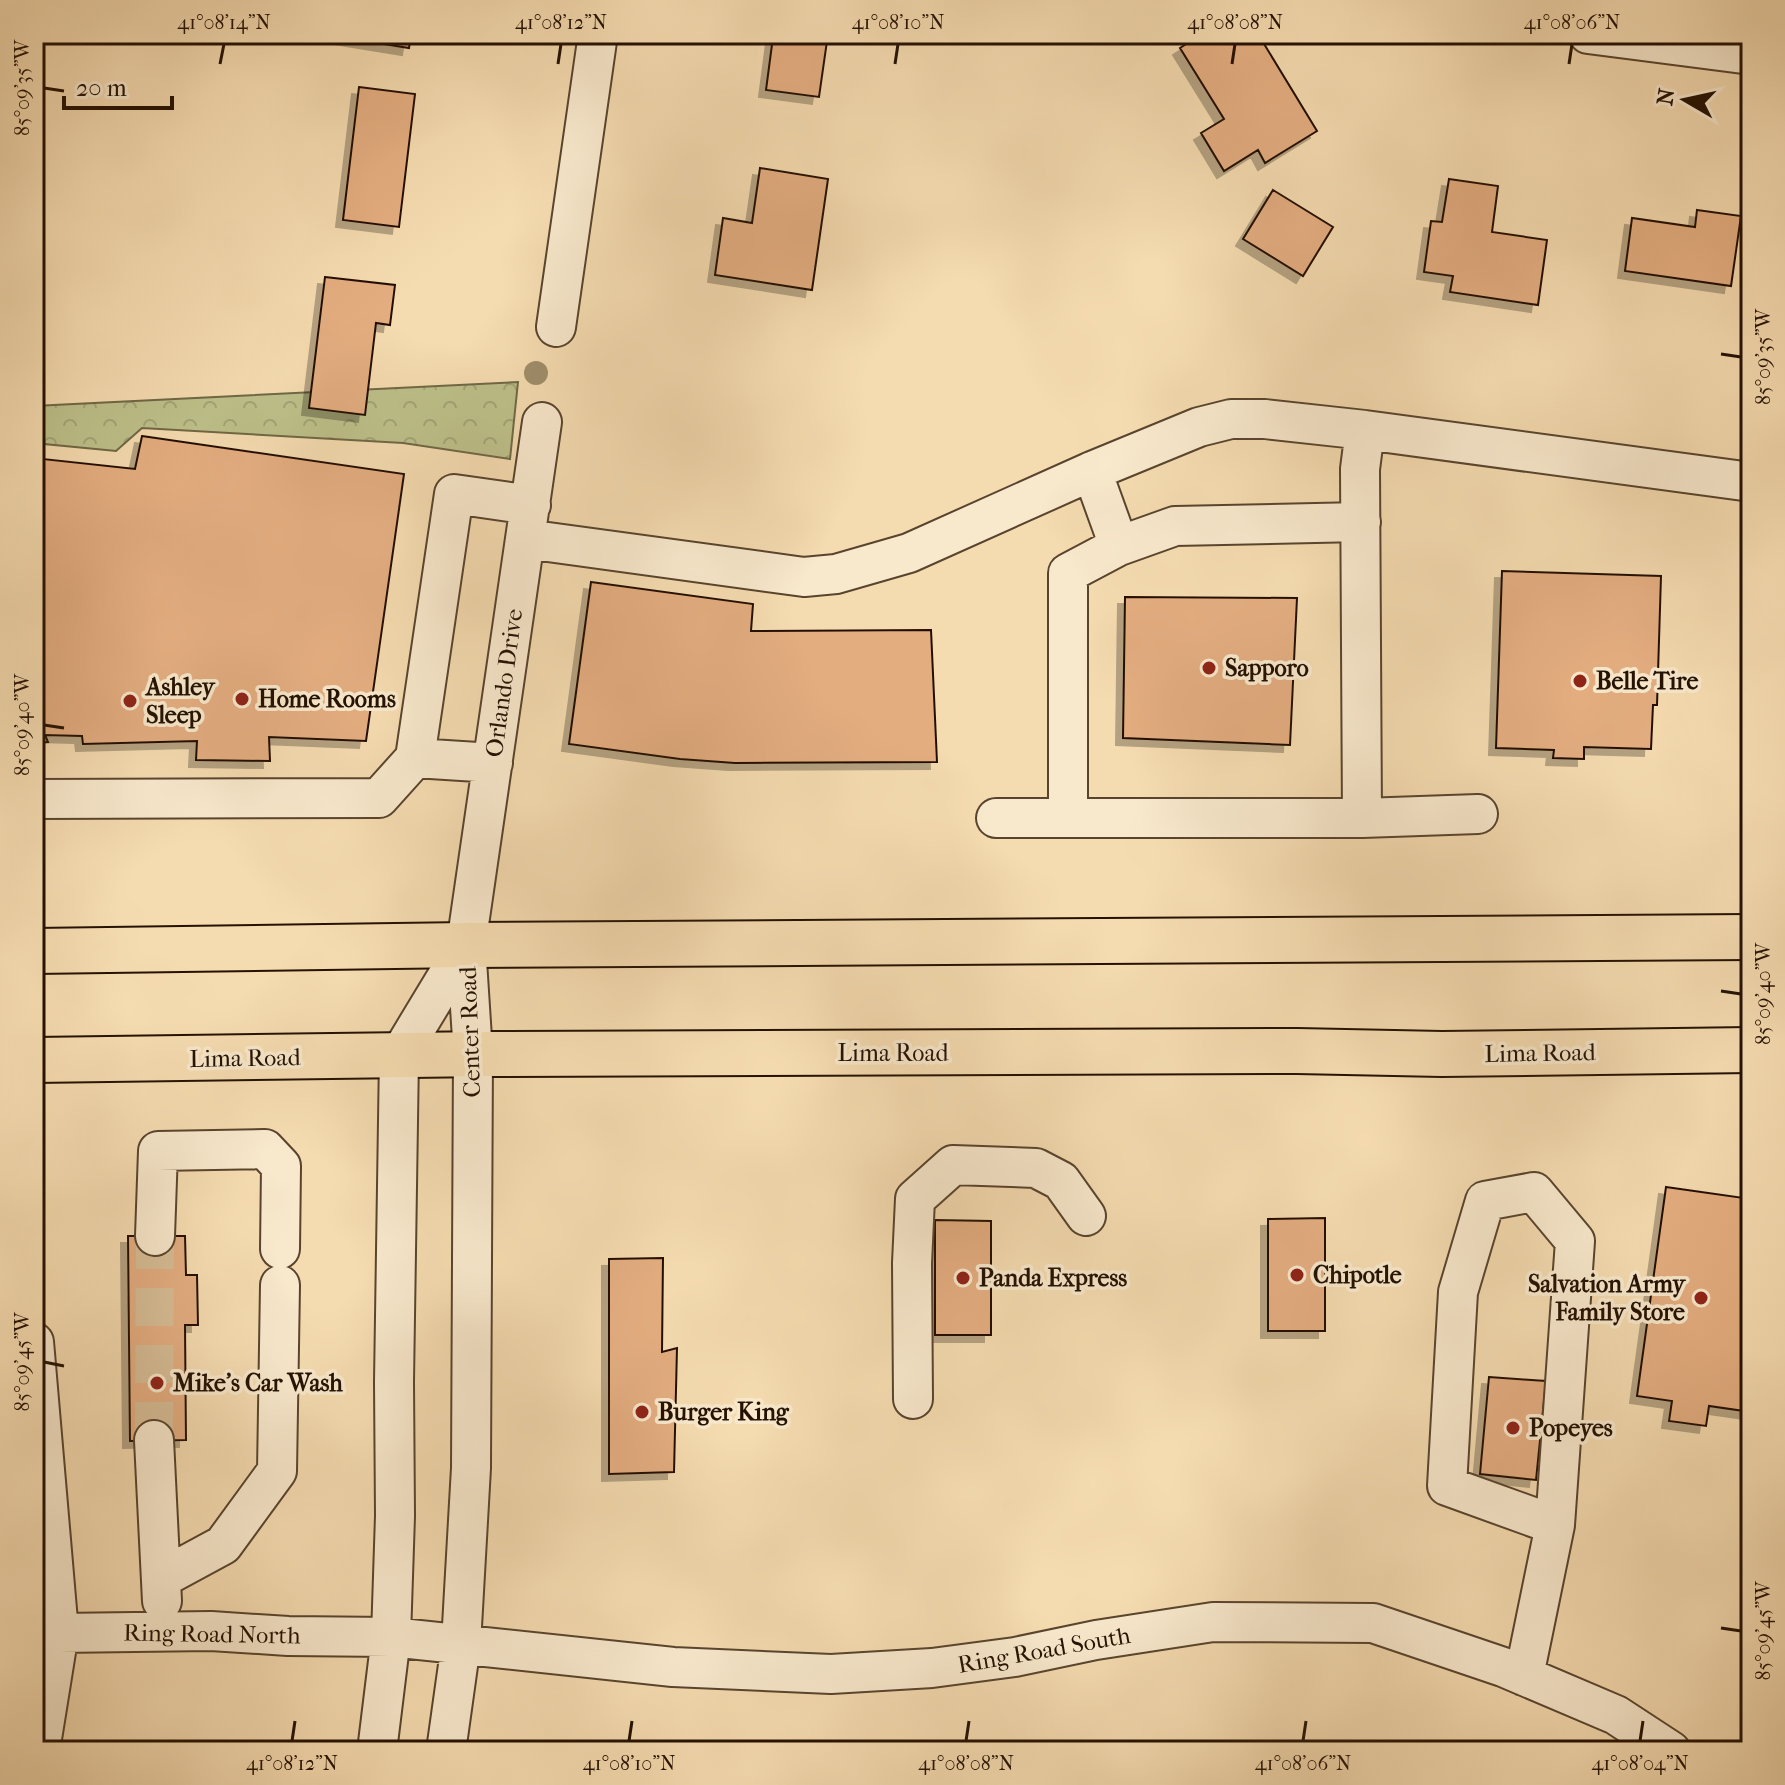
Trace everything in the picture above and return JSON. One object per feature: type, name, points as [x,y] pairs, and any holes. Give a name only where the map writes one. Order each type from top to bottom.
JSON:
[{"type":"highway","points":[[34,951],[466,945],[1751,937]]},
{"type":"highway","name":"Lima Road","points":[[34,1060],[473,1054],[1297,1051],[1442,1054],[1751,1050]]},
{"type":"street","points":[[556,327],[598,34]]},
{"type":"street","points":[[1588,34],[1751,55]]},
{"type":"street","points":[[34,799],[379,798],[415,758],[454,494],[528,522],[804,577],[836,574],[909,553],[1092,471],[1199,427],[1231,419],[1265,419],[1365,430],[1751,482]]},
{"type":"street","name":"Orlando Drive","points":[[466,945],[542,422]]},
{"type":"street","points":[[1362,818],[1360,469],[1365,430]]},
{"type":"street","points":[[1092,471],[1119,546]]},
{"type":"street","points":[[1068,818],[1068,573],[1119,546],[1175,526],[1361,522]]},
{"type":"street","points":[[415,758],[493,763]]},
{"type":"street","points":[[996,818],[1362,818],[1478,814]]},
{"type":"street","name":"Center Road","points":[[446,1751],[461,1644],[471,1468],[473,1054],[466,945]]},
{"type":"street","name":"Center Road","points":[[399,1056],[466,945]]},
{"type":"street","points":[[377,1751],[391,1637],[395,1516],[399,1056]]},
{"type":"street","points":[[155,1236],[158,1151],[265,1149],[281,1166],[277,1471],[223,1545],[162,1578]]},
{"type":"street","points":[[913,1399],[915,1199],[953,1165],[1036,1168],[1061,1181],[1086,1216]]},
{"type":"street","points":[[1524,1676],[1555,1525],[1575,1241],[1534,1192],[1485,1201],[1458,1292],[1447,1486],[1555,1525]]},
{"type":"street","points":[[34,1342],[46,1631],[40,1751]]},
{"type":"street","points":[[154,1440],[162,1631]]},
{"type":"street","name":"Ring Road South","points":[[391,1637],[673,1667],[831,1674],[973,1663],[1213,1622],[1373,1623],[1524,1676],[1616,1715],[1671,1751]]},
{"type":"street","name":"Ring Road North","points":[[46,1631],[391,1637]]},
{"type":"green space","points":[[518,382],[510,459],[403,443],[142,428],[116,451],[34,443],[34,406]]},
{"type":"building","points":[[334,34],[411,34],[409,48]]},
{"type":"building","points":[[757,34],[828,34],[819,97],[766,90],[773,37]]},
{"type":"building","points":[[1202,34],[1258,34],[1317,131],[1265,163],[1258,150],[1224,171],[1201,133],[1224,119],[1180,48]]},
{"type":"building","points":[[359,87],[415,94],[399,227],[343,220]]},
{"type":"building","points":[[760,168],[828,179],[812,290],[715,275],[723,218],[752,223]]},
{"type":"building","points":[[1449,179],[1498,186],[1492,232],[1547,240],[1538,305],[1450,292],[1453,276],[1424,272],[1431,221],[1442,222]]},
{"type":"building","points":[[1273,190],[1333,227],[1303,276],[1243,239]]},
{"type":"building","points":[[1697,210],[1741,216],[1731,286],[1625,271],[1632,218],[1695,227]]},
{"type":"building","points":[[325,277],[395,285],[390,325],[376,323],[365,415],[309,408]]},
{"type":"building","points":[[142,436],[404,474],[366,741],[269,737],[270,761],[196,760],[197,741],[83,744],[82,736],[45,735],[48,742],[34,743],[34,458],[135,469]]},
{"type":"building","points":[[1502,571],[1661,576],[1657,705],[1653,705],[1651,749],[1584,747],[1584,759],[1553,758],[1554,750],[1496,748]]},
{"type":"building","points":[[591,582],[753,604],[751,631],[931,630],[937,762],[735,763],[569,744]]},
{"type":"building","name":"Sapporo","points":[[1125,597],[1297,598],[1290,745],[1123,738]]},
{"type":"building","name":"Salvation Army Family Store","points":[[1666,1187],[1751,1199],[1751,1412],[1709,1406],[1706,1426],[1669,1421],[1672,1401],[1637,1396]]},
{"type":"building","name":"Chipotle","points":[[1325,1218],[1325,1331],[1268,1331],[1268,1219]]},
{"type":"building","name":"Panda Express","points":[[935,1220],[991,1221],[991,1335],[935,1335]]},
{"type":"building","name":"Mike's Car Wash","points":[[128,1236],[185,1236],[186,1275],[197,1275],[198,1325],[185,1325],[186,1440],[130,1441]]},
{"type":"building","name":"Burger King","points":[[663,1258],[662,1352],[677,1348],[674,1472],[609,1474],[609,1259]]},
{"type":"building","name":"Popeyes","points":[[1489,1377],[1546,1381],[1536,1480],[1480,1474]]},
{"type":"tunnel","points":[[154,1440],[155,1236]]},
{"type":"place","name":"Sapporo","points":[[1209,668]]},
{"type":"place","name":"Belle Tire","points":[[1580,681]]},
{"type":"place","name":"Home Rooms","points":[[242,699]]},
{"type":"place","name":"Ashley Sleep","points":[[130,701]]},
{"type":"place","name":"Chipotle","points":[[1297,1275]]},
{"type":"place","name":"Panda Express","points":[[963,1278]]},
{"type":"place","name":"Salvation Army Family Store","points":[[1701,1298]]},
{"type":"place","name":"Mike's Car Wash","points":[[157,1383]]},
{"type":"place","name":"Burger King","points":[[642,1412]]},
{"type":"place","name":"Popeyes","points":[[1513,1428]]}]
